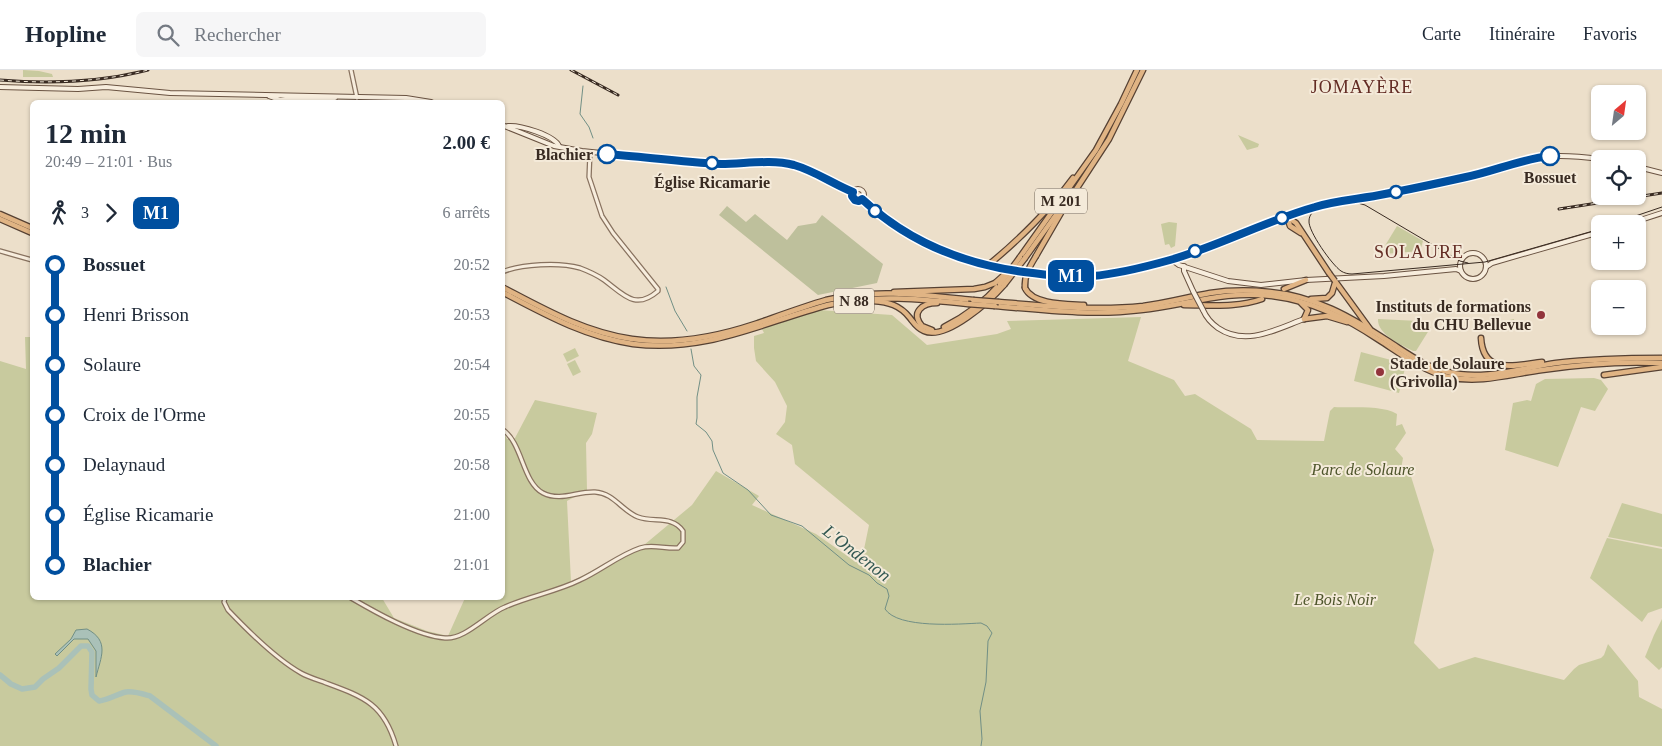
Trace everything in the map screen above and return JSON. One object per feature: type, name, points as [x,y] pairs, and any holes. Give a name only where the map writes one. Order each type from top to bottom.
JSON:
[{"type":"highway","name":"M 201","points":[[859,300],[886,302],[897,306],[905,311],[918,328],[932,333],[952,327],[986,304],[1103,142],[1137,70]]},
{"type":"highway","name":"M 201","points":[[1021,258],[1072,194],[1121,116],[1142,70]]},
{"type":"highway","points":[[987,266],[1012,244],[1054,201],[1096,150]]},
{"type":"highway","points":[[1072,194],[1028,271],[1025,288],[1031,296],[1040,300],[1123,307]]},
{"type":"highway","points":[[0,214],[30,227]]},
{"type":"highway","points":[[1289,217],[1297,224],[1335,282],[1371,330]]},
{"type":"highway","points":[[0,219],[30,232]]},
{"type":"highway","points":[[885,294],[898,291],[974,290],[995,283],[1021,258]]},
{"type":"highway","points":[[1284,289],[1306,280]]},
{"type":"highway","points":[[1309,300],[1327,298],[1332,293],[1335,282]]},
{"type":"highway","name":"M 201","points":[[956,302],[929,304],[922,307],[917,316],[919,323],[929,330],[942,328],[982,303],[1002,284]]},
{"type":"highway","name":"N 88","points":[[505,289],[577,325],[633,341]]},
{"type":"highway","name":"N 88","points":[[755,327],[828,300],[863,295],[915,294],[1054,308],[1142,306],[1210,293],[1238,290],[1272,292],[1309,300],[1338,311],[1427,365],[1456,374],[1483,375],[1564,362],[1614,358],[1662,358]]},
{"type":"highway","name":"N 88","points":[[505,294],[574,328],[613,340],[667,345],[720,338],[830,305],[888,297],[1100,312],[1143,310],[1224,295],[1240,294],[1272,296],[1298,301],[1328,311],[1350,321],[1416,364],[1448,377],[1485,379],[1574,366],[1662,362]]},
{"type":"highway","points":[[1175,305],[1230,305],[1244,304],[1262,299]]},
{"type":"highway","points":[[1298,301],[1308,310],[1304,319]]},
{"type":"highway","points":[[1304,319],[1327,316],[1344,322],[1350,321]]},
{"type":"highway","name":"N 88","points":[[1482,338],[1485,356],[1496,364],[1503,366],[1549,361],[1564,362]]},
{"type":"highway","points":[[1604,375],[1662,367]]},
{"type":"main road","points":[[0,87],[78,89],[106,87],[170,92],[269,96],[305,95],[345,98],[406,98],[418,100]]},
{"type":"main road","points":[[505,126],[559,146],[590,152],[686,162],[722,164],[785,163],[812,172],[831,183],[853,192]]},
{"type":"main road","points":[[862,199],[884,218],[927,245],[956,257],[987,266],[1050,275],[1091,276],[1130,270],[1172,260],[1300,212],[1334,202],[1388,194],[1483,174],[1533,158],[1555,156],[1591,158]]},
{"type":"main road","points":[[1646,169],[1662,173]]},
{"type":"main road","points":[[853,192],[857,189],[862,190],[864,194],[862,199]]},
{"type":"main road","points":[[853,192],[852,196],[855,200],[859,201],[862,199]]},
{"type":"main road","points":[[1646,218],[1662,213]]},
{"type":"main road","points":[[1172,260],[1184,266],[1228,280],[1262,285],[1456,269],[1466,277],[1474,280],[1482,275],[1486,267],[1491,264],[1591,235]]},
{"type":"main road","points":[[1461,272],[1460,260],[1470,254],[1482,257],[1486,267]]},
{"type":"main road","points":[[1184,266],[1184,271],[1203,310],[1211,322],[1222,330],[1234,335],[1252,336],[1304,319]]},
{"type":"street","points":[[351,70],[357,98]]},
{"type":"street","points":[[505,271],[512,268],[540,265],[575,267],[600,277],[622,295],[636,300],[641,301],[656,293],[658,289],[613,234],[602,216],[589,177],[590,152]]},
{"type":"street","points":[[0,251],[30,259]]},
{"type":"street","points":[[355,600],[392,620],[430,635],[452,638],[465,633],[503,607],[579,581],[634,550],[646,547],[678,548],[683,542],[683,531],[676,524],[669,521],[639,518],[609,496],[594,492],[557,498],[543,493],[537,489],[531,480],[511,438],[505,432]]},
{"type":"street","points":[[224,600],[228,610],[284,662],[302,674],[357,694],[374,707],[391,730],[396,746]]},
{"type":"green space","points":[[23,70],[52,74],[53,77],[23,77]]},
{"type":"green space","points":[[1238,135],[1259,144],[1258,147],[1247,150]]},
{"type":"green space","points":[[727,206],[746,222],[755,214],[787,240],[798,226],[816,223],[822,215],[883,264],[877,283],[818,295],[719,215]]},
{"type":"green space","points":[[1177,223],[1175,246],[1171,248],[1169,244],[1165,245],[1161,224]]},
{"type":"green space","points":[[1397,226],[1423,241],[1420,251],[1384,254],[1383,249]]},
{"type":"green space","points":[[790,308],[892,315],[927,345],[997,334],[1011,329],[1007,321],[1141,317],[1128,361],[1174,380],[1185,396],[1195,394],[1251,429],[1257,440],[1324,441],[1330,411],[1334,407],[1376,408],[1391,411],[1397,414],[1396,426],[1402,424],[1406,433],[1395,449],[1403,458],[1401,469],[1409,470],[1434,550],[1414,643],[1439,669],[1475,657],[1564,680],[1579,665],[1601,658],[1608,644],[1638,681],[1639,697],[1662,709],[1662,746],[0,746],[0,361],[26,369],[25,337],[30,337],[30,600],[383,600],[394,618],[427,631],[448,636],[464,600],[505,600],[505,435],[507,439],[515,438],[535,400],[597,413],[592,434],[586,443],[587,490],[567,501],[571,582],[636,547],[644,545],[692,505],[716,471],[759,496],[752,505],[816,534],[856,562],[862,559],[869,525],[795,464],[792,445],[776,434],[785,422],[787,406],[775,382],[756,361],[754,336],[764,333],[757,319],[794,315]]},
{"type":"green space","points":[[1378,319],[1419,321],[1431,327],[1416,351],[1413,351],[1385,334],[1381,329]]},
{"type":"green space","points":[[1514,319],[1515,329],[1502,331],[1501,322]]},
{"type":"green space","points":[[575,348],[579,356],[567,362],[563,354]]},
{"type":"green space","name":"Stade de Solaure (Grivolla)","points":[[1361,352],[1406,364],[1399,393],[1354,381]]},
{"type":"green space","points":[[575,360],[581,372],[573,376],[567,364]]},
{"type":"green space","points":[[1594,378],[1601,380],[1608,389],[1595,411],[1581,407],[1558,467],[1505,450],[1513,403],[1531,401],[1536,384],[1545,379]]},
{"type":"green space","points":[[1622,503],[1662,514],[1662,547],[1608,537]]},
{"type":"green space","points":[[1607,538],[1662,549],[1662,608],[1648,613],[1642,622],[1590,578]]},
{"type":"green space","points":[[1662,619],[1662,667],[1659,670],[1645,657]]},
{"type":"shaded area","points":[[87,629],[99,639],[101,644],[102,650],[96,677],[96,651],[88,639],[74,639],[57,656],[55,654],[71,639],[76,630]]},
{"type":"waterway","name":"L'Ondenon","points":[[583,86],[580,114],[589,127],[593,138]]},
{"type":"waterway","name":"L'Ondenon","points":[[666,287],[675,311],[687,331]]},
{"type":"waterway","name":"L'Ondenon","points":[[691,349],[694,366],[701,375],[697,397],[696,424],[706,432],[712,441],[713,450],[723,473],[748,490],[771,515],[802,526],[849,565],[869,575],[887,589],[889,596],[885,609],[892,615],[902,620],[930,624],[981,623],[987,626],[992,633],[988,641],[986,682],[980,711],[981,746]]},
{"type":"waterway","points":[[0,675],[11,684],[22,689],[35,687],[59,668],[81,646],[88,646],[92,652],[92,695],[99,701],[126,692],[150,696],[216,746]]},
{"type":"tram line","points":[[1354,202],[1365,205],[1460,261],[1468,263]]},
{"type":"tram line","points":[[1638,215],[1662,207]]},
{"type":"tram line","points":[[1318,209],[1312,213],[1309,219],[1312,232],[1321,248],[1337,268],[1351,274],[1485,262],[1591,232]]},
{"type":"railway","points":[[0,80],[74,81],[112,77],[148,70]]},
{"type":"railway","points":[[571,70],[618,95]]},
{"type":"railway","points":[[1559,209],[1662,193]]},
{"type":"bus line","name":"M1","points":[[607,154],[698,163],[785,163],[812,172],[831,183],[853,192],[852,196],[855,200],[859,201],[862,199],[884,218],[911,236],[943,252],[1004,269],[1050,275],[1091,276],[1130,270],[1172,260],[1314,207],[1483,174],[1533,158],[1550,156]]},
{"type":"place","name":"Blachier","points":[[607,154]]},
{"type":"place","name":"Bossuet","points":[[1550,156]]},
{"type":"place","name":"Église Ricamarie","points":[[712,163]]},
{"type":"place","name":"Instituts de formations du CHU Bellevue","points":[[1541,315]]},
{"type":"place","name":"Stade de Solaure (Grivolla)","points":[[1380,372]]},
{"type":"district","name":"JOMAYÈRE","points":[[1362,87]]},
{"type":"district","name":"SOLAURE","points":[[1419,252]]},
{"type":"park label","name":"Parc de Solaure","points":[[1363,469]]},
{"type":"park label","name":"Le Bois Noir","points":[[1335,599]]}]
